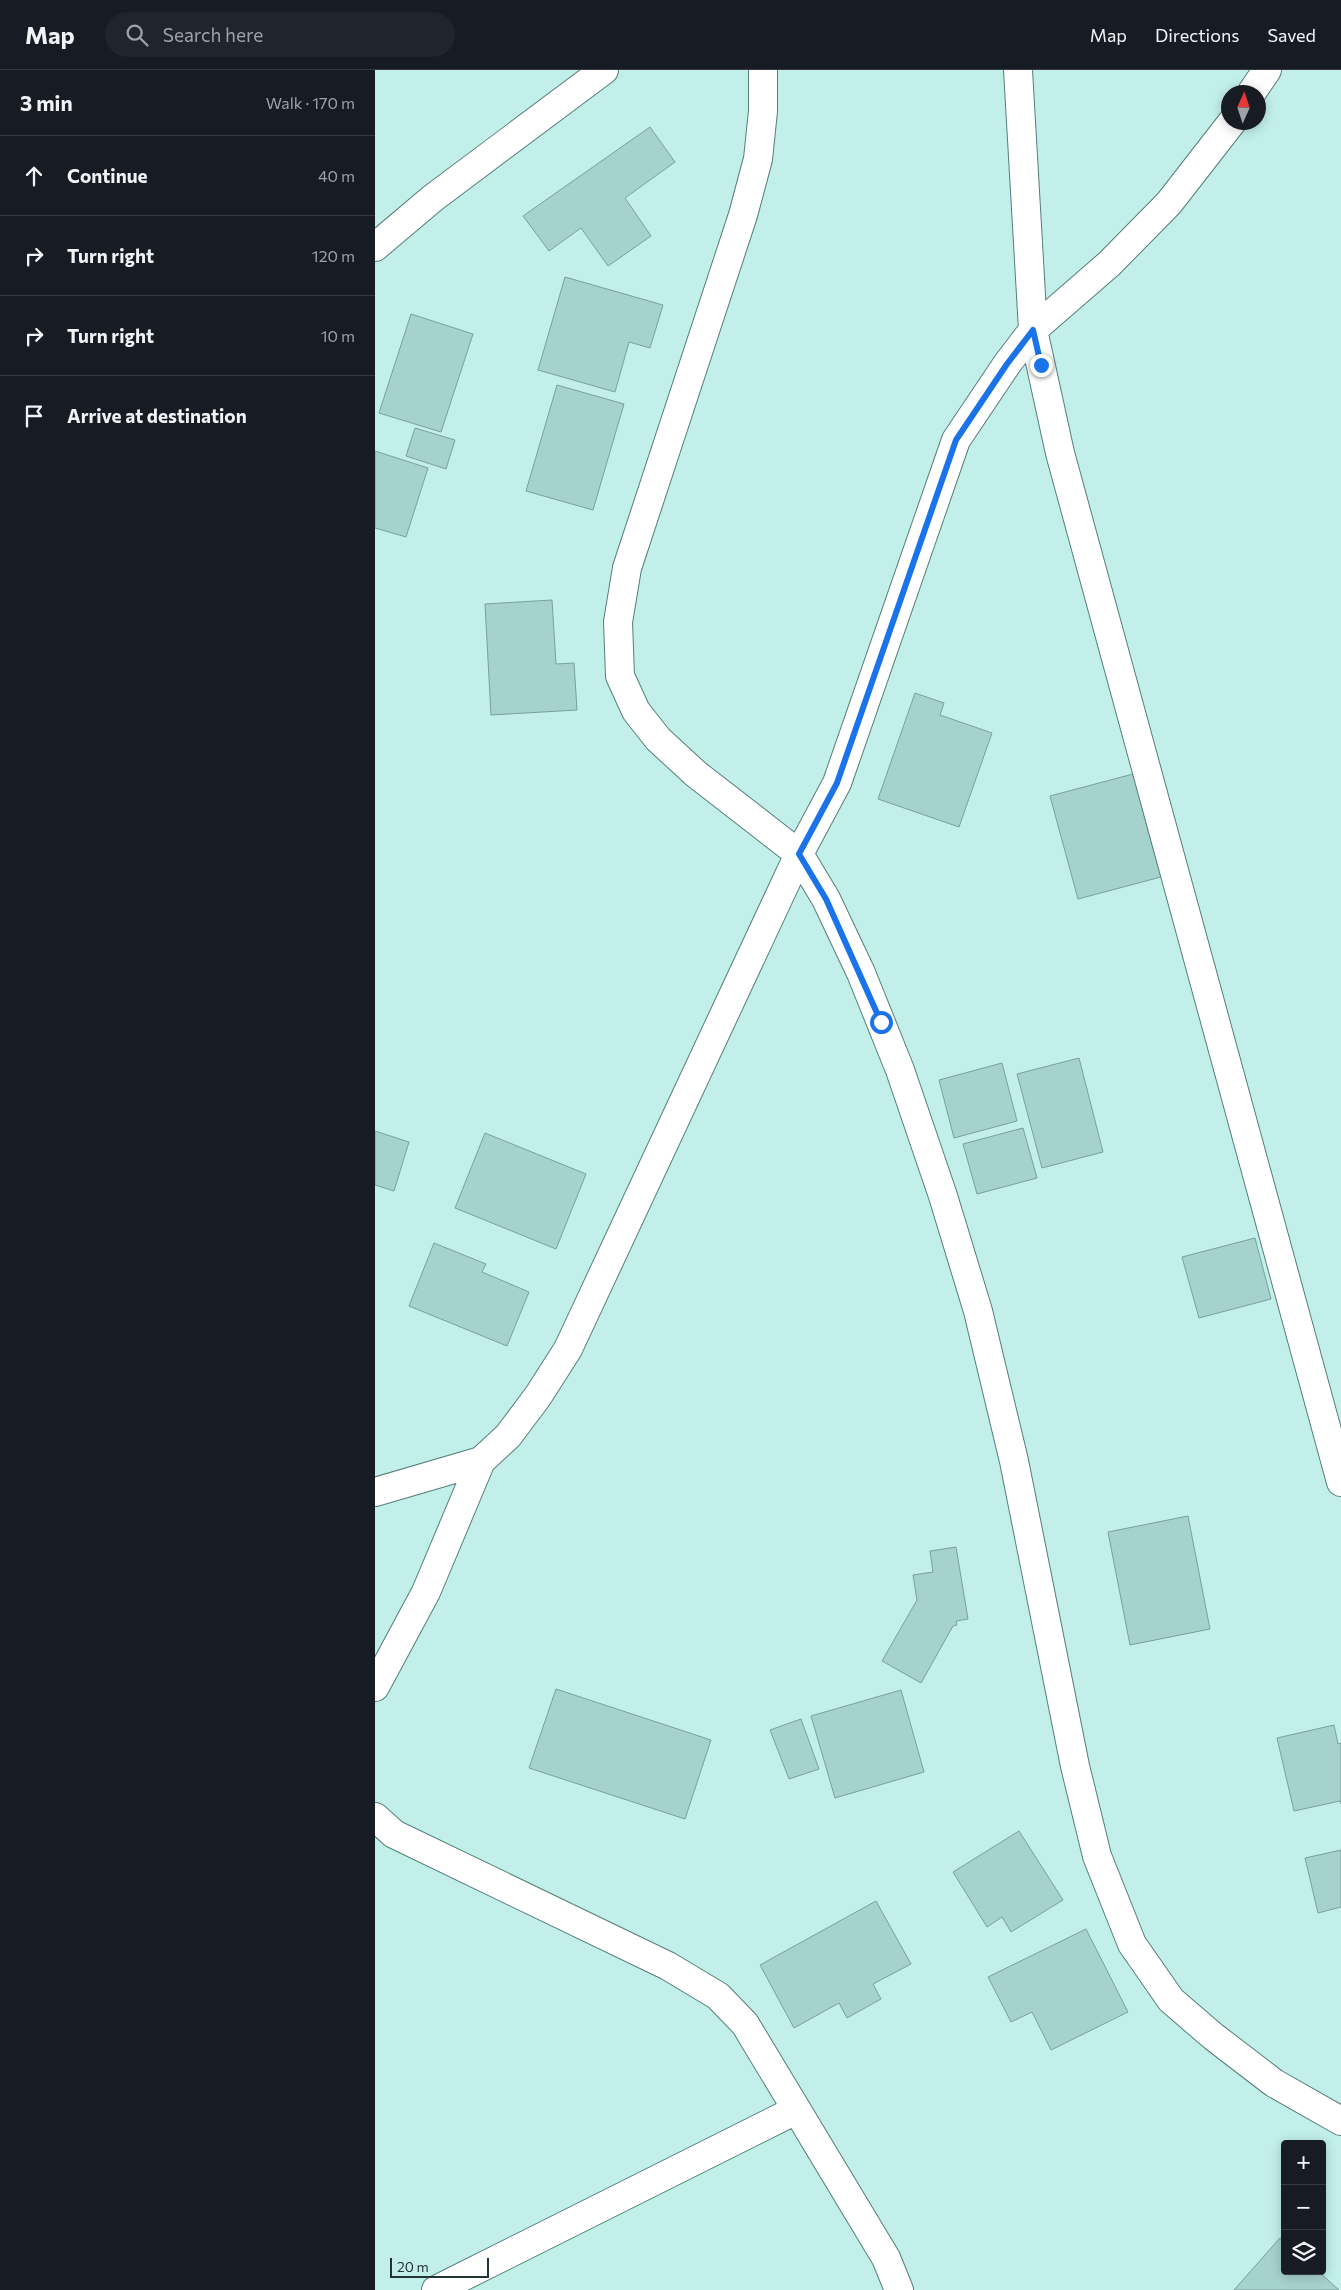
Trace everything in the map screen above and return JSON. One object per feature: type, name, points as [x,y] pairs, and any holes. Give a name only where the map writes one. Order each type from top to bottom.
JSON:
[{"type":"street","points":[[375,247],[433,198],[603,70]]},
{"type":"street","points":[[763,70],[763,111],[758,159],[743,215],[627,568],[618,622],[620,676],[635,711],[657,739],[696,774],[799,854],[826,899],[861,973],[900,1070],[943,1196],[978,1311],[1014,1461],[1075,1766],[1097,1856],[1132,1944],[1171,2000],[1214,2037],[1274,2083],[1341,2120]]},
{"type":"street","points":[[1019,70],[1033,330],[1060,453],[1341,1482]]},
{"type":"street","points":[[1257,85],[1267,70]]},
{"type":"street","points":[[375,1687],[426,1592],[481,1461],[508,1436],[538,1396],[568,1349],[799,854],[837,783],[956,440],[1007,364],[1033,330],[1109,264],[1169,203],[1226,130]]},
{"type":"street","points":[[375,1492],[481,1461]]},
{"type":"street","points":[[375,1816],[394,1834],[668,1966],[717,1996],[745,2024],[886,2258],[899,2290]]},
{"type":"street","points":[[436,2290],[796,2110]]},
{"type":"building","points":[[650,127],[675,162],[625,198],[651,236],[608,266],[581,228],[549,251],[523,216]]},
{"type":"building","points":[[565,277],[663,305],[650,348],[629,342],[615,392],[538,370]]},
{"type":"building","points":[[411,314],[473,334],[441,432],[379,413]]},
{"type":"building","points":[[557,385],[624,404],[593,510],[526,491]]},
{"type":"building","points":[[415,428],[455,440],[446,469],[406,456]]},
{"type":"building","points":[[375,451],[428,468],[406,537],[375,528]]},
{"type":"building","points":[[552,600],[556,664],[574,663],[577,710],[491,715],[485,604]]},
{"type":"building","points":[[915,693],[944,703],[940,715],[992,733],[959,827],[878,799]]},
{"type":"building","points":[[1133,774],[1161,877],[1078,899],[1050,796]]},
{"type":"building","points":[[1079,1058],[1103,1152],[1042,1168],[1017,1074]]},
{"type":"building","points":[[1002,1063],[1017,1121],[954,1138],[939,1080]]},
{"type":"building","points":[[1023,1128],[1037,1178],[977,1194],[963,1144]]},
{"type":"building","points":[[375,1131],[409,1142],[394,1191],[375,1185]]},
{"type":"building","points":[[485,1133],[586,1174],[556,1249],[455,1208]]},
{"type":"building","points":[[1255,1238],[1271,1299],[1199,1318],[1182,1257]]},
{"type":"building","points":[[434,1243],[486,1264],[482,1272],[529,1292],[507,1346],[409,1306]]},
{"type":"building","points":[[1188,1516],[1210,1629],[1130,1645],[1108,1532]]},
{"type":"building","points":[[956,1547],[968,1619],[956,1621],[957,1625],[953,1626],[921,1683],[882,1661],[917,1600],[913,1575],[933,1572],[930,1551]]},
{"type":"building","points":[[556,1689],[711,1740],[685,1819],[529,1768]]},
{"type":"building","points":[[901,1690],[924,1772],[835,1798],[811,1716]]},
{"type":"building","points":[[801,1719],[819,1769],[789,1779],[770,1730]]},
{"type":"building","points":[[1334,1725],[1338,1744],[1341,1743],[1341,1804],[1340,1801],[1294,1811],[1277,1738]]},
{"type":"building","points":[[1019,1831],[1063,1900],[1011,1932],[1002,1917],[987,1927],[953,1872]]},
{"type":"building","points":[[1341,1850],[1341,1907],[1318,1913],[1305,1858]]},
{"type":"building","points":[[876,1901],[911,1964],[873,1984],[881,1999],[847,2018],[839,2003],[794,2028],[760,1965]]},
{"type":"building","points":[[1086,1929],[1128,2012],[1051,2050],[1032,2012],[1011,2022],[988,1977]]},
{"type":"building","points":[[1280,2238],[1281,2275],[1322,2275],[1339,2290],[1234,2290]]},
{"type":"route","points":[[881,1022],[861,973],[826,899],[799,854],[837,783],[956,440],[1007,364],[1033,330],[1041,365]]}]
